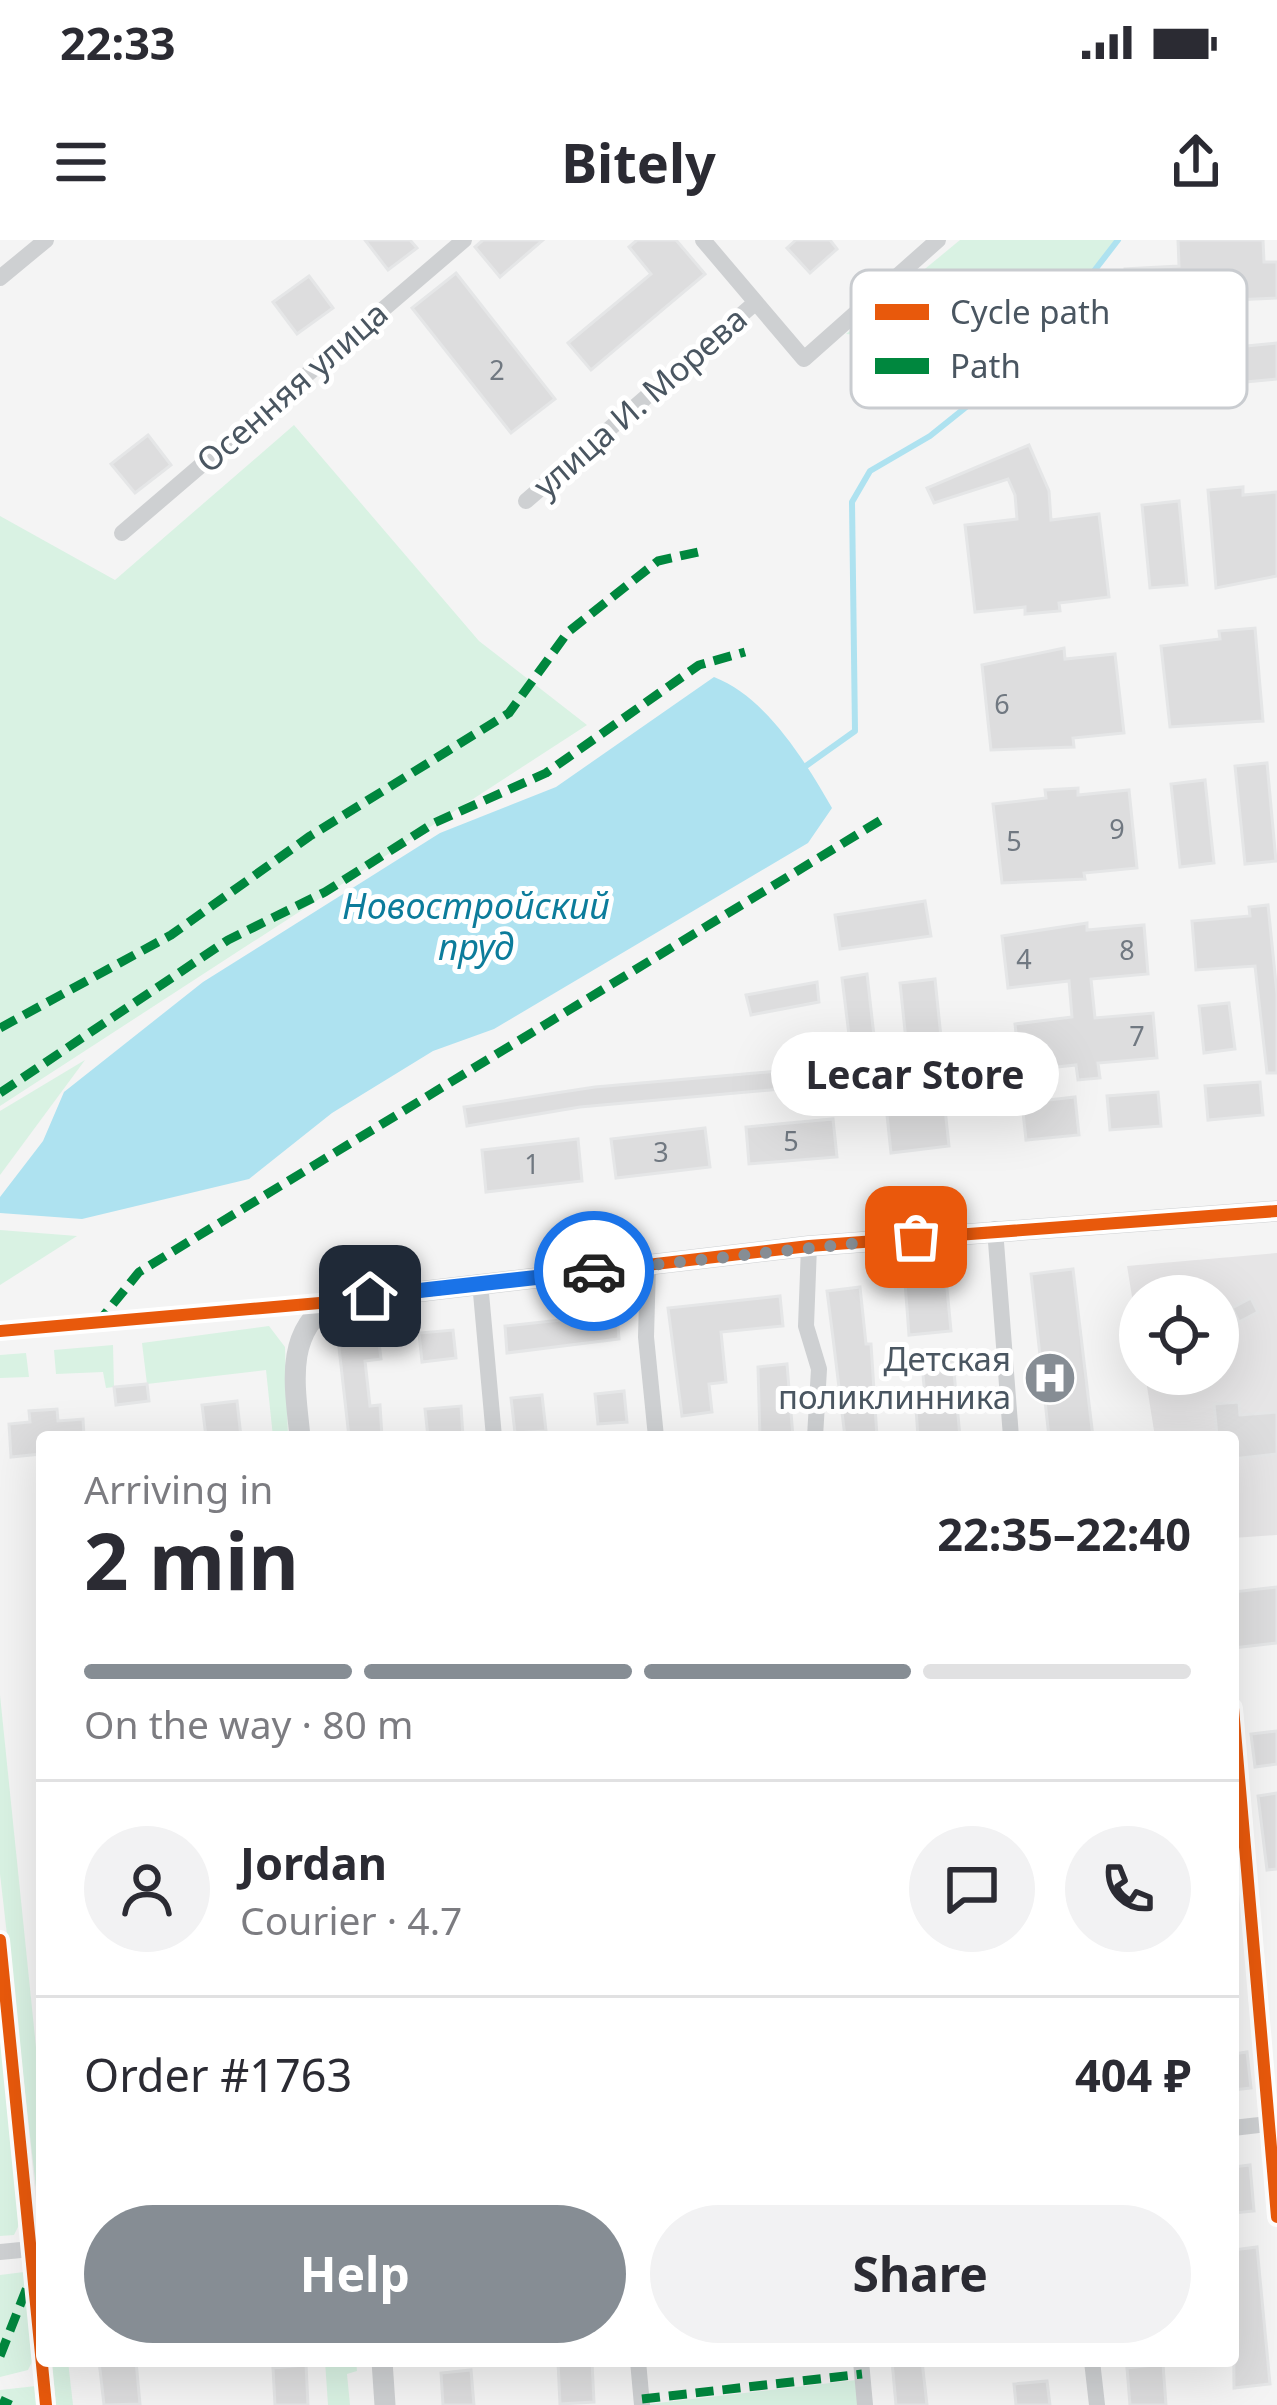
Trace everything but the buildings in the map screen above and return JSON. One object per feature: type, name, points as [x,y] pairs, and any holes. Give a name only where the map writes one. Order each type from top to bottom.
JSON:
[{"type":"street","points":[[0,278],[46,240]]},
{"type":"street","name":"Осенняя улица","points":[[122,533],[464,240]]},
{"type":"street","points":[[703,240],[804,359],[851,317]]},
{"type":"street","points":[[904,270],[938,240]]},
{"type":"street","name":"улица И. Морева","points":[[526,501],[755,304]]},
{"type":"street","points":[[0,1331],[331,1302],[809,1246],[1277,1210]]},
{"type":"street","points":[[995,1229],[1011,1431]]},
{"type":"street","points":[[809,1246],[806,1326],[819,1369],[815,1431]]},
{"type":"street","points":[[648,1265],[645,1324],[655,1431]]},
{"type":"street","points":[[480,1282],[493,1431]]},
{"type":"street","points":[[300,1431],[296,1346],[308,1317],[331,1302]]},
{"type":"street","points":[[1239,1772],[1277,2217]]},
{"type":"street","points":[[0,1940],[36,2240]]},
{"type":"street","points":[[1239,2127],[1272,2123]]},
{"type":"street","points":[[0,2252],[36,2248]]},
{"type":"street","points":[[44,2367],[46,2405]]},
{"type":"street","points":[[382,2367],[385,2405]]},
{"type":"street","points":[[639,2367],[642,2405]]},
{"type":"street","points":[[862,2367],[865,2405]]},
{"type":"street","points":[[1093,2367],[1097,2405]]},
{"type":"shaded area","points":[[1277,1253],[1277,1535],[1239,1538],[1239,1431],[1154,1431],[1148,1395],[1239,1395],[1239,1275],[1128,1275],[1127,1266]]},
{"type":"green space","points":[[960,240],[1118,240],[1095,270],[924,270]]},
{"type":"green space","points":[[294,425],[479,641],[587,725],[0,1106],[0,516],[115,580]]},
{"type":"green space","points":[[85,1060],[0,1175],[0,1111]]},
{"type":"green space","points":[[0,1230],[77,1236],[0,1285]]},
{"type":"green space","points":[[269,1326],[285,1347],[288,1431],[272,1431],[266,1370],[147,1384],[142,1343]]},
{"type":"green space","points":[[113,1345],[114,1387],[106,1388],[103,1372],[56,1374],[54,1350]]},
{"type":"green space","points":[[26,1353],[29,1377],[0,1378],[0,1355]]},
{"type":"green space","points":[[0,1695],[36,2047],[36,2188],[0,1874]]},
{"type":"green space","points":[[0,2005],[21,2221],[14,2235],[0,2236]]},
{"type":"green space","points":[[24,2272],[34,2358],[28,2370],[0,2377],[0,2275]]},
{"type":"green space","points":[[53,2367],[69,2367],[73,2405],[56,2405]]},
{"type":"green space","points":[[325,2367],[357,2367],[347,2374],[350,2405],[328,2405]]},
{"type":"green space","points":[[856,2380],[859,2405],[649,2405],[649,2404]]},
{"type":"green space","points":[[36,2386],[38,2405],[0,2405],[0,2390]]},
{"type":"water","name":"Новостройский пруд","points":[[714,677],[733,686],[767,715],[797,751],[832,808],[808,843],[494,1029],[433,1051],[332,1113],[249,1179],[82,1219],[0,1213],[0,1197],[43,1141],[64,1092],[203,982],[440,833],[556,787]]},
{"type":"waterway","points":[[1095,270],[1118,240]]},
{"type":"waterway","points":[[803,768],[855,731],[852,502],[870,471],[930,436],[965,408]]},
{"type":"marked path","points":[[0,1028],[171,935],[310,836],[509,713],[568,632],[658,561],[698,552]]},
{"type":"marked path","points":[[0,1093],[228,940],[325,892],[434,823],[546,773],[699,665],[745,652]]},
{"type":"marked path","points":[[96,1325],[139,1272],[881,820]]},
{"type":"marked path","points":[[0,2356],[28,2285]]},
{"type":"marked path","points":[[642,2399],[862,2374]]},
{"type":"marked path","points":[[0,2400],[11,2405]]},
{"type":"cycle path","points":[[0,1331],[331,1302],[809,1246],[1277,1211]]},
{"type":"cycle path","points":[[1239,1777],[1277,2217]]},
{"type":"cycle path","points":[[0,1940],[36,2304]]},
{"type":"cycle path","points":[[42,2367],[46,2405]]},
{"type":"way so far","points":[[594,1271],[916,1237]]},
{"type":"place","name":"Lecar Store","points":[[916,1237]]},
{"type":"place","name":"Детская поликлинника","points":[[1050,1378]]},
{"type":"route","points":[[370,1296],[594,1271]]}]
